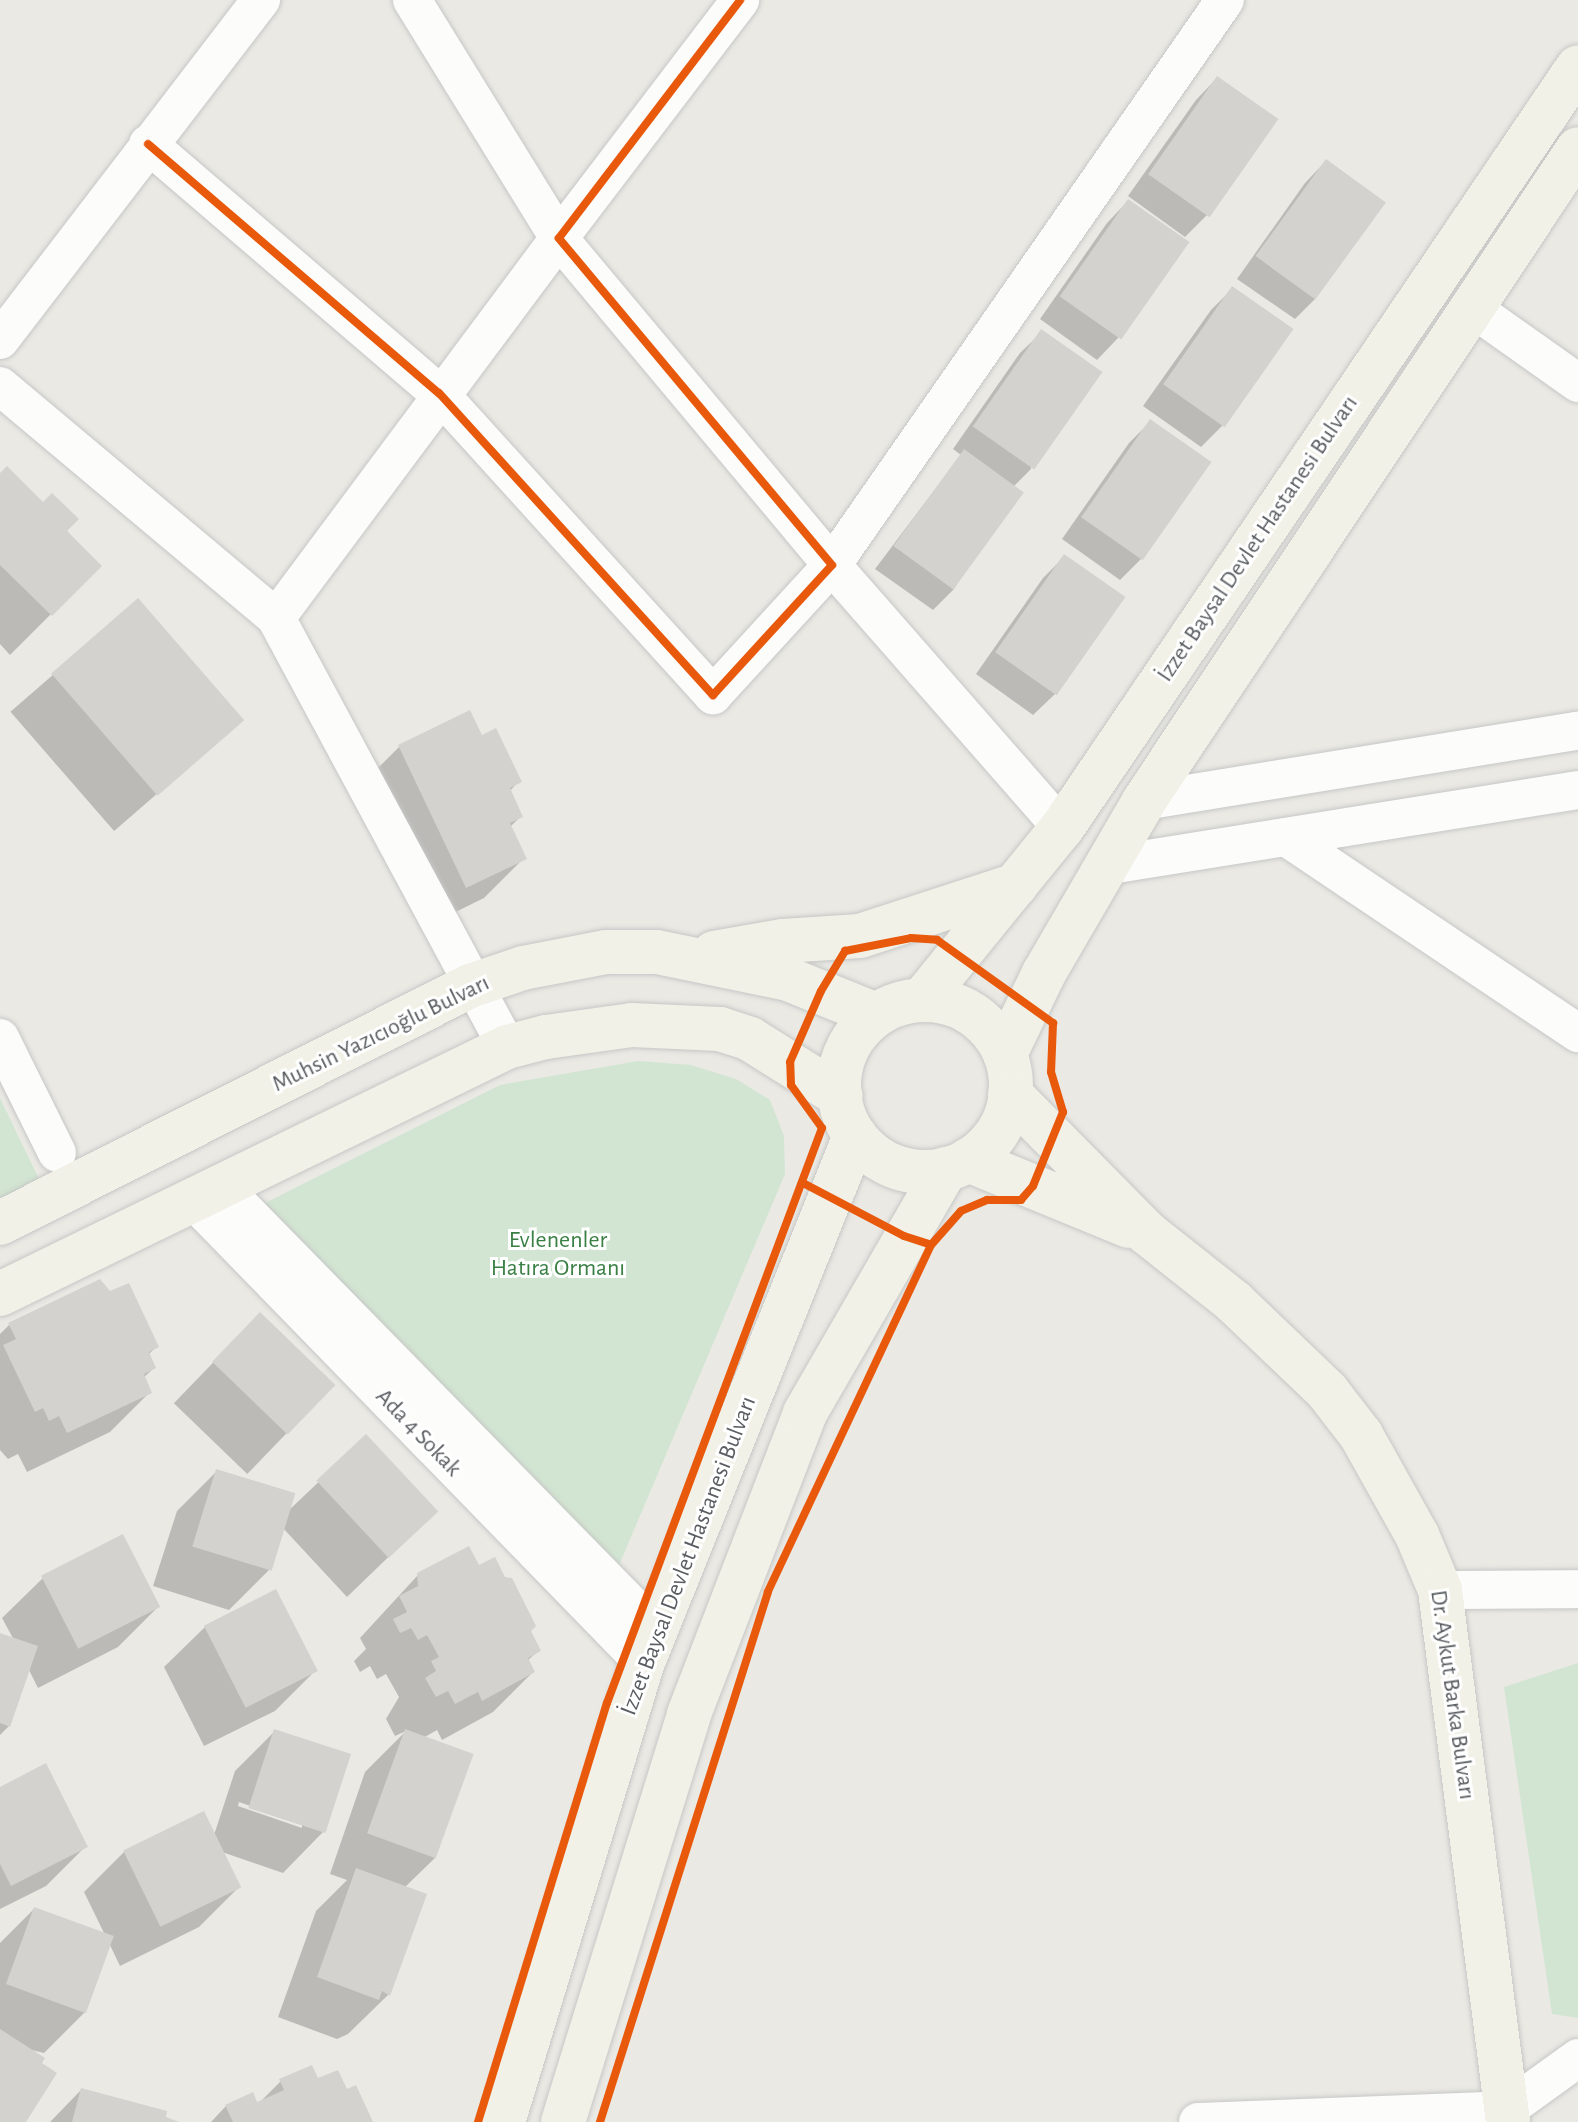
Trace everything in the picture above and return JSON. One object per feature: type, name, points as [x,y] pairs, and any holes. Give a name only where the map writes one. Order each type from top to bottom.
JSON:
[{"type":"main road","name":"İzzet Baysal Devlet Hastanesi Bulvarı","points":[[922,1000],[1062,828],[1578,67]]},
{"type":"main road","name":"İzzet Baysal Devlet Hastanesi Bulvarı","points":[[1008,1074],[1104,866],[1144,801],[1578,149]]},
{"type":"main road","points":[[690,957],[783,941],[860,936],[1018,885]]},
{"type":"main road","name":"Muhsin Yazıcıoğlu Bulvarı","points":[[0,1223],[470,986],[523,968],[606,952],[690,957],[788,979],[876,1015]]},
{"type":"main road","points":[[563,2122],[689,1714],[805,1413],[957,1165],[996,1136],[1008,1074],[976,1017],[953,1004],[922,1000],[876,1015],[857,1033],[844,1058],[841,1096],[855,1136],[875,1156],[899,1168],[957,1165]]},
{"type":"main road","points":[[0,1294],[507,1047],[578,1030],[685,1024],[750,1039],[841,1096]]},
{"type":"main road","name":"Dr. Aykut Barka Bulvarı","points":[[1008,1074],[1147,1233],[1234,1302],[1327,1391],[1392,1485],[1440,1590],[1507,2116]]},
{"type":"main road","name":"İzzet Baysal Devlet Hastanesi Bulvarı","points":[[503,2122],[650,1646],[855,1136]]},
{"type":"main road","name":"Dr. Aykut Barka Bulvarı","points":[[957,1165],[1147,1233]]},
{"type":"street","points":[[0,340],[261,0]]},
{"type":"street","points":[[412,0],[559,238],[832,565],[1062,828]]},
{"type":"street","points":[[276,618],[439,393],[740,0]]},
{"type":"street","points":[[148,144],[439,393],[713,695],[832,565],[1225,0]]},
{"type":"street","points":[[1472,308],[1578,383]]},
{"type":"street","points":[[0,386],[276,618],[470,986],[507,1047]]},
{"type":"street","points":[[1144,801],[1578,731]]},
{"type":"street","points":[[1104,866],[1578,790]]},
{"type":"street","points":[[1286,837],[1578,1033]]},
{"type":"street","points":[[0,1038],[57,1153]]},
{"type":"street","name":"Ada 4 Sokak","points":[[208,1194],[650,1646]]},
{"type":"street","points":[[1440,1590],[1578,1589]]},
{"type":"street","points":[[1198,2122],[1507,2116],[1578,2058]]},
{"type":"green space","name":"Evlenenler Hatıra Ormanı","points":[[638,1061],[691,1065],[736,1079],[770,1100],[784,1136],[785,1174],[617,1570],[259,1206],[500,1085]]},
{"type":"green space","points":[[0,1098],[39,1179],[0,1199]]},
{"type":"green space","points":[[1578,1663],[1578,2018],[1552,2014],[1504,1687]]},
{"type":"building","points":[[1217,76],[1278,119],[1210,217],[1148,174]]},
{"type":"building","points":[[1326,159],[1386,202],[1315,300],[1255,256]]},
{"type":"building","points":[[1128,199],[1189,242],[1121,339],[1060,296]]},
{"type":"building","points":[[1232,286],[1293,329],[1225,427],[1163,384]]},
{"type":"building","points":[[1041,329],[1102,372],[1034,469],[973,426]]},
{"type":"building","points":[[1150,419],[1211,462],[1143,560],[1081,517]]},
{"type":"building","points":[[964,449],[1024,492],[953,590],[893,546]]},
{"type":"building","points":[[7,466],[43,502],[52,493],[79,519],[67,531],[102,566],[52,616],[0,565],[0,473]]},
{"type":"building","points":[[1064,554],[1125,597],[1057,695],[995,652]]},
{"type":"building","points":[[138,598],[244,720],[157,796],[51,673]]},
{"type":"building","points":[[470,710],[482,735],[496,728],[522,782],[510,788],[523,817],[510,823],[527,859],[466,888],[398,745]]},
{"type":"building","points":[[100,1279],[110,1291],[129,1283],[159,1347],[149,1352],[156,1368],[144,1374],[152,1393],[67,1433],[59,1416],[49,1421],[43,1408],[35,1412],[3,1345],[16,1339],[8,1323]]},
{"type":"building","points":[[260,1312],[336,1385],[288,1435],[212,1362]]},
{"type":"building","points":[[366,1434],[438,1512],[389,1558],[316,1480]]},
{"type":"building","points":[[216,1469],[295,1493],[272,1571],[192,1546]]},
{"type":"building","points":[[123,1534],[160,1607],[78,1649],[41,1576]]},
{"type":"building","points":[[469,1546],[479,1565],[495,1557],[505,1577],[512,1578],[536,1626],[531,1631],[541,1651],[528,1658],[535,1672],[482,1701],[478,1692],[455,1704],[448,1691],[436,1697],[425,1678],[436,1671],[431,1661],[439,1657],[427,1635],[418,1640],[411,1628],[400,1633],[393,1619],[407,1612],[399,1596],[418,1586],[417,1573]]},
{"type":"building","points":[[276,1589],[318,1671],[246,1708],[204,1626]]},
{"type":"building","points":[[0,1633],[38,1646],[10,1727],[0,1723]]},
{"type":"building","points":[[274,1729],[351,1754],[325,1833],[248,1808]]},
{"type":"building","points":[[405,1729],[474,1754],[436,1858],[367,1833]]},
{"type":"building","points":[[46,1763],[88,1847],[11,1886],[0,1864],[0,1787]]},
{"type":"building","points":[[204,1811],[241,1887],[160,1927],[123,1850]]},
{"type":"building","points":[[356,1868],[427,1894],[390,1996],[382,1991],[379,2000],[317,1977]]},
{"type":"building","points":[[34,1907],[114,1936],[86,2013],[6,1984]]},
{"type":"building","points":[[0,2029],[45,2058],[42,2063],[57,2073],[26,2122],[0,2122]]},
{"type":"building","points":[[312,2065],[318,2078],[338,2070],[347,2089],[356,2085],[373,2122],[233,2122],[225,2105],[253,2092],[257,2102],[284,2090],[279,2079]]},
{"type":"building","points":[[81,2088],[167,2111],[166,2117],[179,2122],[72,2122]]},
{"type":"cycle path","points":[[148,144],[439,393],[713,695],[832,565],[559,238],[740,0]]},
{"type":"cycle path","points":[[478,2122],[607,1703],[822,1128],[791,1085],[790,1062],[821,991],[845,951],[911,938],[937,940],[1053,1023],[1051,1072],[1063,1112],[1033,1186],[1021,1200],[987,1200],[961,1211],[931,1245],[768,1592],[600,2122]]},
{"type":"cycle path","points":[[803,1183],[904,1236],[931,1245]]}]
